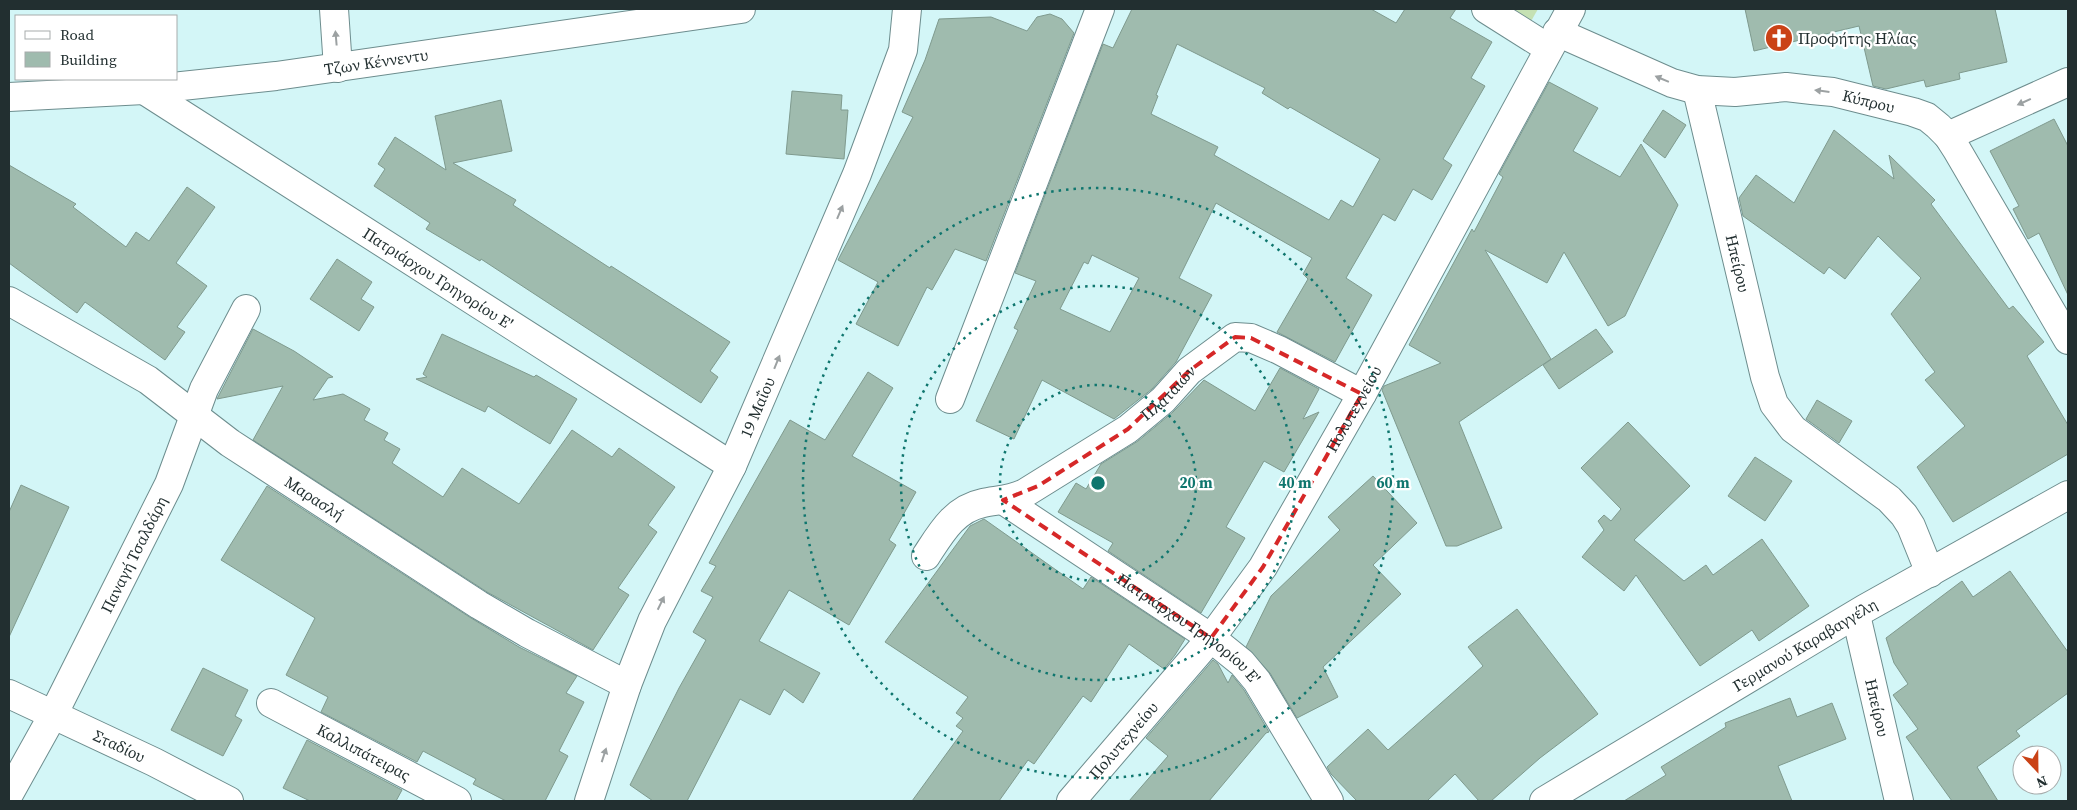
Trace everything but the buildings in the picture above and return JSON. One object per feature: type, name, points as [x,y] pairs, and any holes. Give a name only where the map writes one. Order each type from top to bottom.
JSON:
[{"type":"street","points":[[334,9],[338,68]]},
{"type":"street","name":"Τζων Κέννεντυ","points":[[9,97],[144,90],[338,68],[742,9]]},
{"type":"street","name":"19 Μαΐου","points":[[589,801],[627,685],[661,603],[732,466],[867,147],[903,50],[906,9]]},
{"type":"street","points":[[950,399],[1100,9]]},
{"type":"street","name":"Κύπρου","points":[[1486,9],[1552,40],[1588,47],[1672,83],[1696,90],[1735,92],[1786,88],[1834,92],[1927,117],[1948,136],[2068,340]]},
{"type":"street","name":"Πολυτεχνείου","points":[[1071,801],[1211,638],[1263,567],[1362,394],[1552,40],[1571,9]]},
{"type":"street","points":[[1948,136],[2068,82]]},
{"type":"street","name":"Πατριάρχου Γρηγορίου Ε'","points":[[144,90],[732,466]]},
{"type":"street","name":"Ηπείρου","points":[[1696,90],[1769,392],[1780,414],[1793,429],[1889,499],[1899,510],[1911,526],[1930,573]]},
{"type":"street","name":"Μαρασλή","points":[[9,301],[135,372],[230,444],[479,605],[527,633],[627,685]]},
{"type":"street","name":"Παναγή Τσαλδάρη","points":[[9,794],[53,715],[169,484],[206,383],[246,309]]},
{"type":"street","name":"Πλαταιών","points":[[926,556],[954,516],[974,505],[1016,498],[1128,429],[1163,400],[1189,371],[1235,337],[1251,338],[1280,350],[1362,394]]},
{"type":"street","name":"Γερμανού Καραβαγγέλη","points":[[1544,801],[1856,615],[2068,496]]},
{"type":"street","name":"Πατριάρχου Γρηγορίου Ε'","points":[[1003,500],[1211,638],[1242,663],[1258,681],[1329,801]]},
{"type":"street","name":"Ηπείρου","points":[[1856,615],[1899,801]]},
{"type":"street","name":"Σταδίου","points":[[9,694],[154,762],[229,801]]},
{"type":"street","name":"Καλλιπάτειρας","points":[[271,703],[458,801]]},
{"type":"highlighted area","points":[[1235,337],[1251,338],[1362,394],[1263,567],[1211,638],[1003,500],[1038,486],[1128,429],[1189,371]]},
{"type":"green space","points":[[1508,9],[1538,9],[1530,23]]},
{"type":"place","name":"Προφήτης Ηλίας","points":[[1779,38]]}]
